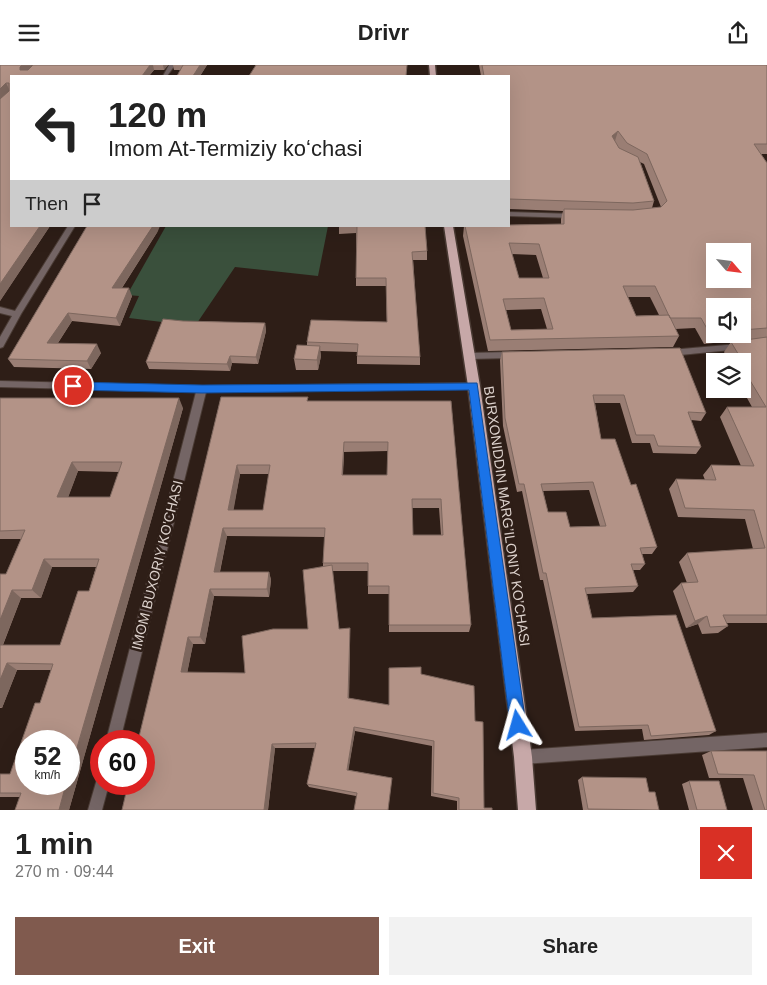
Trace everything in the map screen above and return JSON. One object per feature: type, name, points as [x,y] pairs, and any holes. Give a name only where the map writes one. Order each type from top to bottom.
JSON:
[{"type":"main road","name":"BURXONIDDIN MARG’ILONIY KO’CHASI","points":[[448,227],[474,386],[522,757],[527,810]]},
{"type":"street","points":[[510,214],[583,216]]},
{"type":"street","points":[[0,345],[71,227]]},
{"type":"street","points":[[0,310],[17,314]]},
{"type":"street","points":[[659,354],[752,345]]},
{"type":"street","points":[[469,356],[518,355]]},
{"type":"street","points":[[0,384],[202,389],[474,386]]},
{"type":"street","name":"IMOM BUXORIY KO'CHASI","points":[[116,730],[202,389]]},
{"type":"street","points":[[522,757],[767,740]]},
{"type":"street","points":[[95,810],[99,795]]},
{"type":"green space","points":[[165,227],[328,227],[318,276],[235,267],[195,326],[129,318],[139,296],[127,295]]},
{"type":"building","points":[[0,65],[22,65],[20,70],[28,70],[33,65],[150,65],[143,75],[10,75],[10,227],[39,227],[0,284],[0,99],[9,91],[9,83],[6,83],[0,89]]},
{"type":"building","points":[[183,65],[200,65],[194,75],[178,75]]},
{"type":"building","points":[[256,65],[407,65],[406,75],[250,75]]},
{"type":"building","points":[[482,65],[767,65],[767,144],[754,144],[767,163],[767,328],[751,329],[751,298],[706,298],[706,327],[701,318],[670,318],[679,336],[490,340],[465,227],[564,224],[564,209],[633,210],[661,207],[667,201],[647,154],[627,143],[618,131],[612,136],[619,148],[638,157],[654,201],[633,203],[510,199],[510,75],[484,75]],"holes":[[[509,243],[539,244],[549,278],[519,278]],[[623,286],[655,286],[669,315],[636,316]],[[544,298],[553,329],[511,330],[503,299]]]},
{"type":"building","points":[[86,227],[152,227],[112,288],[129,288],[116,318],[68,313],[47,343],[97,344],[87,361],[8,359]]},
{"type":"building","points":[[357,227],[425,227],[427,251],[412,252],[420,357],[357,356],[358,344],[307,342],[311,320],[387,322],[386,278],[356,278]]},
{"type":"building","points":[[163,319],[265,323],[256,357],[230,356],[227,364],[146,362]]},
{"type":"building","points":[[767,337],[767,615],[723,615],[728,626],[710,627],[707,616],[695,621],[681,583],[698,582],[687,553],[765,548],[754,510],[685,508],[676,479],[716,480],[711,465],[754,466],[727,407],[766,407],[751,382],[751,353],[738,353],[732,343],[751,343],[751,339]]},
{"type":"building","points":[[297,345],[320,346],[317,360],[294,359]]},
{"type":"building","points":[[680,348],[706,413],[688,412],[701,447],[658,446],[654,435],[636,435],[624,395],[593,395],[601,439],[615,439],[631,485],[636,484],[657,547],[640,548],[645,564],[631,564],[638,586],[585,588],[592,618],[676,615],[716,731],[651,736],[648,725],[579,727],[546,573],[543,573],[524,484],[519,484],[505,418],[502,352]],"holes":[[[593,482],[606,526],[570,527],[566,512],[548,512],[541,484]]]},
{"type":"building","points":[[221,397],[308,397],[307,401],[451,401],[471,625],[389,625],[389,586],[368,586],[368,563],[323,563],[325,528],[223,528],[214,572],[269,572],[267,589],[210,589],[200,637],[188,637],[181,672],[245,673],[242,636],[273,629],[308,629],[303,570],[332,565],[339,629],[350,628],[348,698],[389,705],[389,668],[421,667],[421,674],[474,686],[475,721],[483,722],[484,808],[492,808],[492,810],[459,810],[459,798],[433,793],[434,741],[354,727],[347,770],[392,778],[388,810],[354,810],[357,793],[307,784],[316,743],[272,744],[264,810],[122,810],[125,795],[155,795],[155,730],[141,730]],"holes":[[[344,442],[388,442],[387,475],[342,475]],[[237,465],[270,465],[263,510],[228,510]],[[412,499],[441,499],[443,535],[413,535]]]},
{"type":"building","points":[[0,398],[179,398],[80,737],[80,730],[25,730],[35,703],[40,703],[53,664],[7,663],[0,680],[0,645],[60,645],[78,591],[89,591],[99,559],[44,559],[32,590],[12,590],[0,620],[0,574],[6,574],[25,530],[0,531]],"holes":[[[72,462],[122,462],[110,497],[57,497]]]},
{"type":"building","points":[[711,751],[767,751],[767,810],[765,810],[754,775],[718,774]]},
{"type":"building","points":[[15,760],[15,793],[0,793],[0,774],[10,774]]},
{"type":"building","points":[[582,777],[646,778],[649,792],[655,792],[659,810],[588,809]]},
{"type":"building","points":[[689,781],[719,781],[727,810],[697,810]]},
{"type":"building","points":[[20,795],[63,795],[59,810],[15,810]]},
{"type":"route","points":[[73,386],[202,389],[474,386],[518,725]]}]
